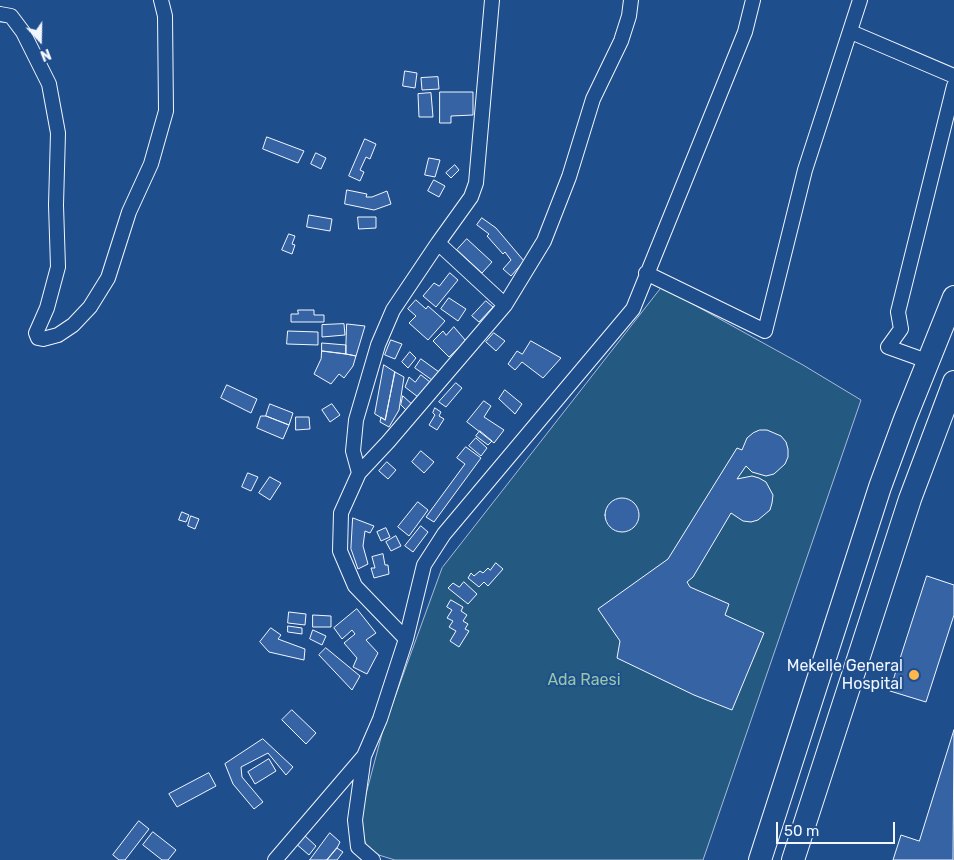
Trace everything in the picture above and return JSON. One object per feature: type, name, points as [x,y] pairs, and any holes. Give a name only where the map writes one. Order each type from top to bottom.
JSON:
[{"type":"main road","points":[[760,860],[880,487],[927,361],[952,307]]},
{"type":"main road","points":[[793,860],[910,499],[954,382]]},
{"type":"main road","points":[[905,419],[936,430]]},
{"type":"street","points":[[0,14],[11,16],[23,32],[49,84],[58,133],[56,205],[58,267],[47,308],[36,333],[38,338],[43,339],[58,335],[73,325],[90,307],[108,278],[129,212],[151,164],[166,111],[165,16],[161,0]]},
{"type":"street","points":[[359,473],[353,451],[356,420],[378,345],[393,310],[471,197],[476,183],[492,0]]},
{"type":"street","points":[[406,639],[354,586],[340,551],[341,513],[359,473],[388,442],[505,305],[544,241],[569,176],[594,99],[630,16],[631,0]]},
{"type":"street","points":[[373,860],[358,847],[355,820],[364,756],[380,719],[406,639],[424,565],[444,534],[633,308],[745,32],[753,0]]},
{"type":"street","points":[[646,273],[765,331],[805,170],[860,0]]},
{"type":"street","points":[[851,32],[954,76]]},
{"type":"street","points":[[927,361],[888,347],[901,329],[898,312],[954,86]]},
{"type":"street","points":[[438,243],[505,305]]},
{"type":"street","points":[[275,860],[364,756]]},
{"type":"green space","name":"Ada Raesi","points":[[662,287],[803,365],[861,400],[703,860],[395,860],[369,852],[358,824],[383,730],[442,568]]},
{"type":"building","points":[[405,71],[417,73],[415,88],[403,86]]},
{"type":"building","points":[[438,77],[439,89],[422,90],[421,78]]},
{"type":"building","points":[[440,92],[473,92],[473,115],[451,116],[451,123],[440,123]]},
{"type":"building","points":[[431,93],[433,117],[419,117],[418,94]]},
{"type":"building","points":[[267,137],[304,151],[298,163],[263,149]]},
{"type":"building","points":[[365,139],[376,144],[370,159],[366,157],[360,170],[364,172],[360,181],[349,176]]},
{"type":"building","points":[[316,153],[326,158],[321,169],[311,164]]},
{"type":"building","points":[[429,158],[440,160],[435,177],[425,175]]},
{"type":"building","points":[[455,165],[459,170],[451,178],[446,173]]},
{"type":"building","points":[[434,180],[445,186],[439,197],[428,191]]},
{"type":"building","points":[[347,190],[367,194],[366,197],[372,197],[387,191],[391,204],[374,210],[345,204]]},
{"type":"building","points":[[309,215],[332,219],[330,231],[307,227]]},
{"type":"building","points":[[358,217],[376,217],[376,228],[359,229]]},
{"type":"building","points":[[482,218],[496,228],[524,261],[511,276],[503,269],[511,260],[487,236],[489,234],[477,225]]},
{"type":"building","points":[[289,234],[295,236],[292,244],[295,245],[292,254],[282,250]]},
{"type":"building","points":[[467,239],[492,262],[482,273],[457,250]]},
{"type":"building","points":[[450,273],[458,280],[436,307],[423,296],[434,283],[439,286]]},
{"type":"building","points":[[449,298],[466,309],[458,321],[441,309]]},
{"type":"building","points":[[416,300],[426,309],[428,306],[445,321],[428,340],[409,323],[416,316],[408,309]]},
{"type":"building","points":[[486,301],[493,307],[479,322],[472,316]]},
{"type":"building","points":[[298,310],[314,310],[314,315],[324,315],[324,322],[291,322],[291,314],[298,314]]},
{"type":"building","points":[[344,324],[345,335],[322,337],[322,325]]},
{"type":"building","points":[[347,324],[365,326],[356,356],[346,354]]},
{"type":"building","points":[[454,327],[466,341],[449,357],[433,341],[443,331],[446,335]]},
{"type":"building","points":[[288,331],[318,332],[318,345],[287,344]]},
{"type":"building","points":[[494,333],[505,341],[496,351],[486,342]]},
{"type":"building","points":[[391,340],[402,344],[395,359],[385,355]]},
{"type":"building","points":[[531,341],[561,358],[543,378],[522,362],[515,370],[508,364],[517,351],[522,354]]},
{"type":"building","points":[[322,343],[346,345],[346,354],[322,351]]},
{"type":"building","points":[[322,351],[356,356],[353,366],[344,378],[339,374],[331,384],[314,374],[321,359]]},
{"type":"building","points":[[410,352],[416,358],[408,368],[402,362]]},
{"type":"building","points":[[421,359],[439,372],[432,380],[415,368]]},
{"type":"building","points":[[384,365],[395,372],[385,420],[375,414]]},
{"type":"building","points":[[395,372],[404,377],[399,410],[389,427],[380,422],[381,417],[385,420]]},
{"type":"building","points":[[421,375],[430,382],[418,397],[405,387],[409,377],[415,382]]},
{"type":"building","points":[[456,383],[462,388],[446,407],[439,402]]},
{"type":"building","points":[[227,385],[257,399],[251,413],[221,398]]},
{"type":"building","points":[[505,390],[522,404],[515,414],[499,399]]},
{"type":"building","points":[[403,396],[414,406],[408,412],[401,405]]},
{"type":"building","points":[[484,401],[491,406],[484,417],[504,430],[494,443],[467,422]]},
{"type":"building","points":[[270,404],[293,413],[289,425],[266,416]]},
{"type":"building","points":[[332,404],[340,415],[330,422],[322,410]]},
{"type":"building","points":[[435,408],[441,412],[439,416],[444,419],[437,430],[429,425],[435,415],[433,413]]},
{"type":"building","points":[[261,416],[266,416],[289,425],[283,439],[257,428]]},
{"type":"building","points":[[296,417],[309,417],[310,429],[296,430]]},
{"type":"building","points":[[760,430],[767,430],[781,436],[786,442],[788,457],[785,464],[774,474],[766,476],[752,472],[746,466],[737,479],[752,476],[766,482],[773,495],[770,510],[758,520],[751,522],[743,521],[731,513],[693,577],[687,582],[690,587],[729,604],[725,615],[764,633],[732,710],[694,695],[617,658],[620,641],[598,609],[668,559],[737,448],[742,450],[747,438]]},
{"type":"building","points":[[480,431],[492,441],[488,445],[476,436]]},
{"type":"building","points":[[476,438],[487,448],[481,456],[469,446]]},
{"type":"building","points":[[466,447],[481,458],[434,522],[426,517],[465,464],[457,458]]},
{"type":"building","points":[[421,451],[434,462],[424,473],[412,462]]},
{"type":"building","points":[[387,462],[396,470],[388,479],[379,471]]},
{"type":"building","points":[[248,473],[258,477],[251,491],[242,487]]},
{"type":"building","points":[[270,477],[281,483],[270,500],[259,493]]},
{"type":"building","points":[[622,498],[634,503],[639,515],[634,527],[622,532],[610,527],[605,515],[610,503]]},
{"type":"building","points":[[418,502],[428,510],[409,536],[398,527]]},
{"type":"building","points":[[182,512],[189,515],[186,522],[179,520]]},
{"type":"building","points":[[191,516],[199,519],[195,529],[188,526]]},
{"type":"building","points":[[353,518],[374,526],[370,533],[365,531],[363,546],[368,564],[358,569],[351,549]]},
{"type":"building","points":[[421,526],[428,532],[413,552],[405,546]]},
{"type":"building","points":[[386,528],[390,537],[381,541],[377,532]]},
{"type":"building","points":[[396,536],[401,546],[391,551],[386,542]]},
{"type":"building","points":[[383,554],[385,565],[388,565],[389,574],[374,578],[371,568],[375,568],[372,557]]},
{"type":"building","points":[[496,563],[503,569],[488,586],[484,582],[479,587],[468,578],[471,573],[474,576],[480,571],[483,573],[488,568],[490,570]]},
{"type":"building","points":[[927,576],[954,585],[954,615],[926,702],[890,691]]},
{"type":"building","points":[[464,582],[477,594],[468,604],[448,588],[453,583],[459,587]]},
{"type":"building","points":[[451,600],[463,607],[461,611],[467,615],[463,621],[468,624],[465,629],[469,631],[459,647],[450,641],[456,631],[449,627],[453,621],[447,618],[452,610],[447,607]]},
{"type":"building","points":[[357,609],[376,633],[366,640],[378,653],[367,674],[353,667],[357,658],[344,643],[355,634],[352,630],[342,639],[334,628]]},
{"type":"building","points":[[289,612],[306,614],[305,625],[288,623]]},
{"type":"building","points":[[313,615],[331,616],[331,627],[313,627]]},
{"type":"building","points":[[288,626],[302,628],[302,634],[288,632]]},
{"type":"building","points":[[271,628],[281,635],[278,639],[305,649],[304,660],[269,652],[260,642]]},
{"type":"building","points":[[313,630],[326,636],[322,645],[310,639]]},
{"type":"building","points":[[326,648],[360,676],[352,690],[319,655]]},
{"type":"building","points":[[292,710],[316,733],[306,744],[282,720]]},
{"type":"building","points":[[954,730],[953,860],[893,860],[901,835],[919,841]]},
{"type":"building","points":[[263,739],[293,767],[286,775],[268,753],[241,767],[242,777],[263,802],[254,809],[233,784],[225,764]]},
{"type":"building","points":[[269,759],[276,771],[255,784],[248,772]]},
{"type":"building","points":[[209,773],[216,786],[177,807],[169,794]]},
{"type":"building","points":[[139,821],[149,829],[125,860],[119,860],[113,855]]},
{"type":"building","points":[[153,832],[176,850],[168,860],[162,860],[143,845]]},
{"type":"building","points":[[330,833],[340,842],[337,848],[327,860],[310,860]]},
{"type":"building","points":[[304,835],[316,846],[309,855],[295,843]]},
{"type":"building","points":[[337,848],[343,852],[337,860],[327,860]]},
{"type":"place","name":"Mekelle General Hospital","points":[[914,675]]}]
